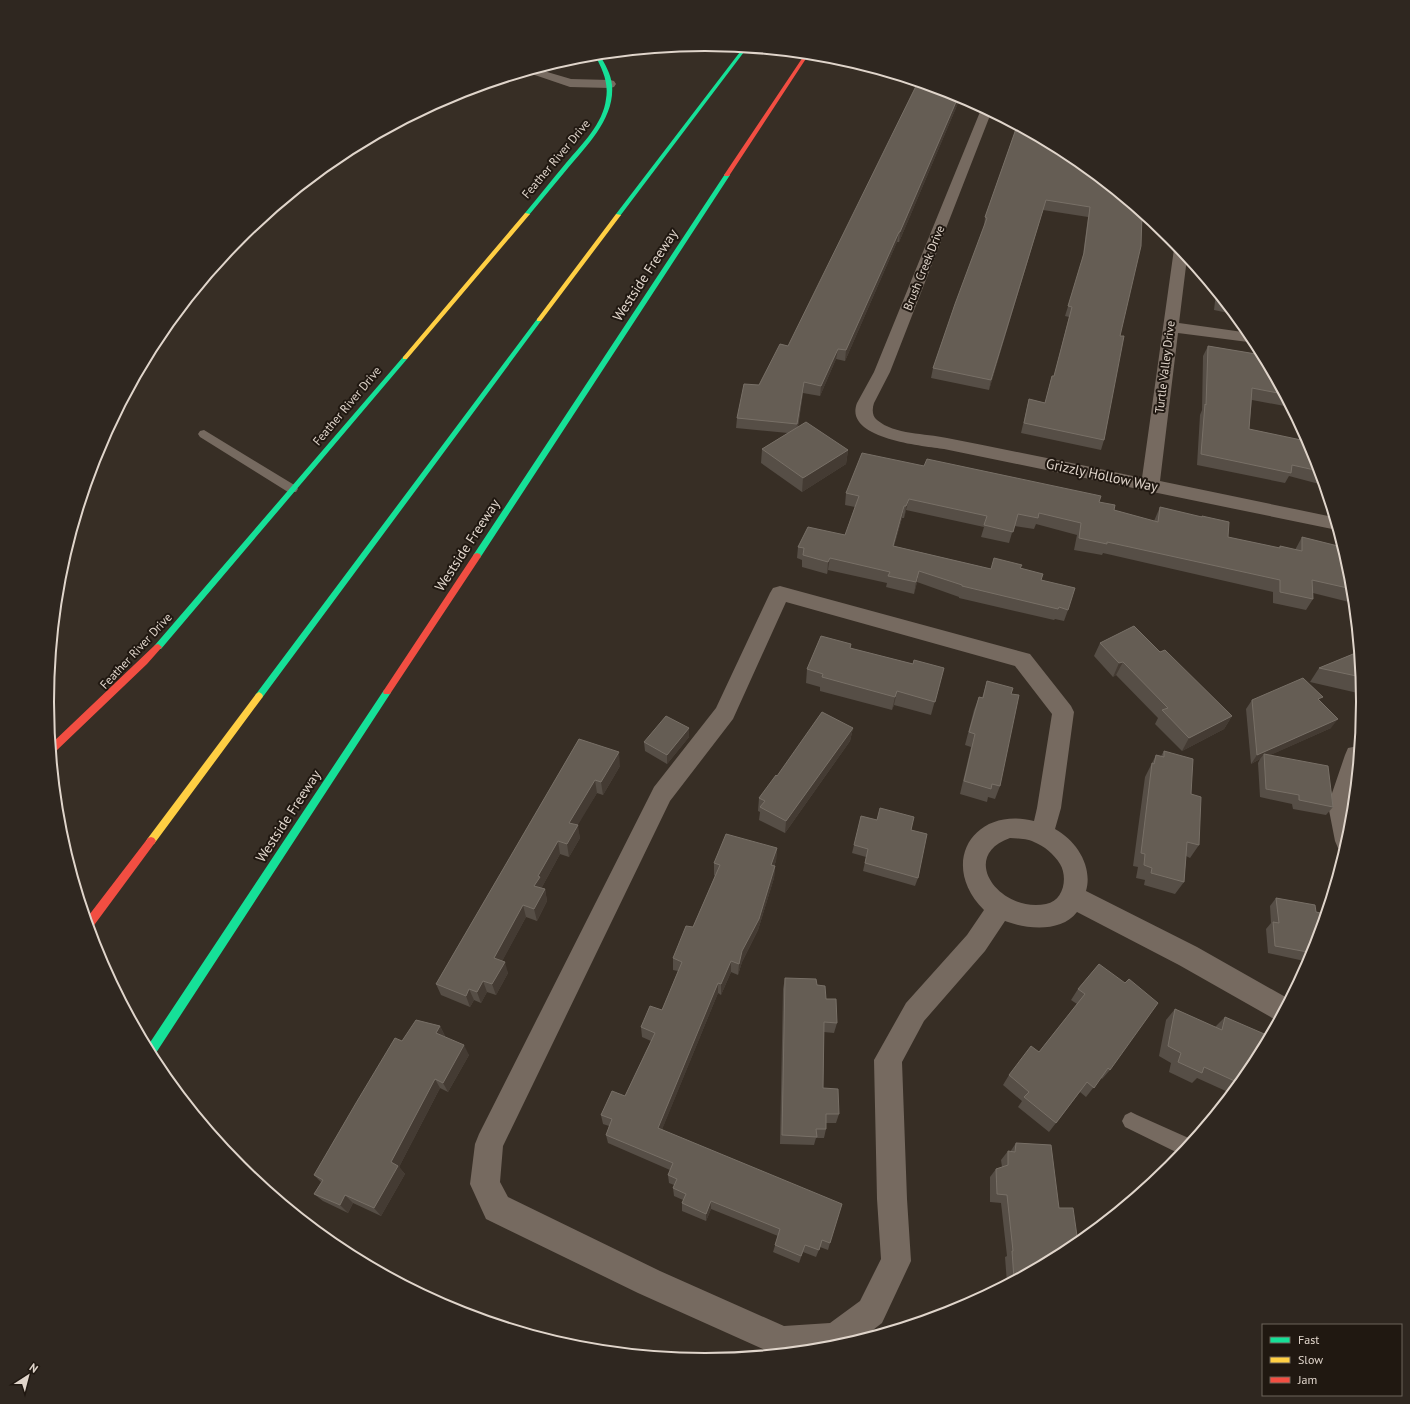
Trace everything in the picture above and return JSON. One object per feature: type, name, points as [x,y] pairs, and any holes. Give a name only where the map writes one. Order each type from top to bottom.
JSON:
[{"type":"main road","points":[[92,919],[583,261],[742,52]]},
{"type":"main road","name":"Westside Freeway","points":[[153,1047],[804,59]]},
{"type":"main road","name":"Feather River Drive","points":[[55,746],[144,662],[181,621],[292,488],[590,138],[600,125],[610,98],[610,84],[607,70],[600,60]]},
{"type":"street","points":[[537,73],[570,83],[610,84]]},
{"type":"street","name":"Brush Creek Drive","points":[[870,424],[865,417],[864,409],[882,372],[984,114]]},
{"type":"street","name":"Turtle Valley Drive","points":[[1150,485],[1180,258]]},
{"type":"street","points":[[1170,327],[1244,338]]},
{"type":"street","name":"Grizzly Hollow Way","points":[[870,424],[885,433],[944,443],[1331,523]]},
{"type":"street","points":[[831,1340],[783,1342],[649,1282],[497,1208],[485,1184],[489,1144],[662,794],[725,713],[780,593],[1022,660],[1063,712],[1048,808],[1042,834]]},
{"type":"street","points":[[1344,824],[1340,805],[1353,766]]},
{"type":"street","points":[[1010,828],[1042,834],[1056,843],[1068,854],[1075,869],[1077,883],[1073,897],[1064,908],[1051,915],[1034,917],[1016,915],[1000,907],[986,896],[978,882],[974,867],[976,853],[983,841],[995,833],[1010,828]]},
{"type":"street","points":[[1073,897],[1188,956],[1280,1008]]},
{"type":"street","points":[[836,1339],[871,1312],[896,1261],[892,1199],[888,1060],[915,1012],[976,943],[1000,907]]},
{"type":"lane","points":[[204,434],[292,488]]},
{"type":"lane","points":[[1131,1120],[1182,1144]]},
{"type":"building","points":[[916,87],[956,102],[900,232],[846,350],[838,349],[821,386],[804,382],[797,424],[737,418],[744,384],[759,385],[780,344],[788,346]]},
{"type":"building","points":[[1016,130],[1067,161],[1101,186],[1142,220],[1141,246],[1120,336],[1124,336],[1104,440],[1024,423],[1029,399],[1045,403],[1052,376],[1054,376],[1072,307],[1068,306],[1084,253],[1090,207],[1046,200],[991,380],[933,368],[987,218],[985,217]]},
{"type":"building","points":[[1208,346],[1255,354],[1278,393],[1252,388],[1249,429],[1300,440],[1312,469],[1292,465],[1291,473],[1201,454],[1205,404],[1206,405]]},
{"type":"building","points":[[806,422],[848,450],[803,478],[762,449]]},
{"type":"building","points":[[862,453],[924,466],[927,459],[1101,496],[1099,502],[1115,505],[1114,510],[1158,522],[1160,507],[1229,522],[1228,537],[1302,551],[1302,537],[1337,546],[1345,587],[1312,580],[1313,599],[1280,592],[1280,580],[1107,542],[1107,544],[1079,538],[1081,523],[1039,513],[1038,518],[1018,514],[1013,532],[984,525],[987,516],[909,499],[906,506],[904,506],[893,546],[991,569],[994,558],[1022,565],[1020,568],[1043,574],[1041,580],[1075,588],[1068,610],[1059,607],[1058,609],[962,586],[919,571],[916,582],[888,576],[890,572],[830,558],[828,562],[803,555],[804,548],[798,547],[808,527],[845,535],[859,496],[846,493]]},
{"type":"building","points":[[1134,626],[1160,652],[1165,650],[1232,716],[1189,738],[1162,710],[1168,708],[1123,662],[1119,663],[1100,643]]},
{"type":"building","points":[[821,636],[851,644],[850,648],[913,664],[914,660],[944,668],[935,702],[897,691],[895,697],[822,677],[823,674],[807,669]]},
{"type":"building","points":[[1354,653],[1355,676],[1319,668]]},
{"type":"building","points":[[1303,678],[1323,697],[1318,699],[1338,719],[1257,755],[1252,700]]},
{"type":"building","points":[[987,681],[1013,688],[1011,694],[1019,695],[1000,786],[992,784],[991,789],[964,781],[975,734],[969,732],[979,697],[983,698]]},
{"type":"building","points":[[822,712],[853,728],[786,821],[760,807],[765,801],[759,798],[776,775],[777,776]]},
{"type":"building","points":[[666,716],[689,728],[667,755],[644,742]]},
{"type":"building","points":[[579,739],[619,752],[601,782],[595,780],[569,823],[578,825],[567,844],[558,841],[538,876],[540,877],[534,886],[545,889],[534,909],[523,905],[494,958],[505,962],[492,984],[483,981],[477,992],[469,989],[466,996],[436,984]]},
{"type":"building","points":[[1164,751],[1193,759],[1191,794],[1201,797],[1199,845],[1187,842],[1184,882],[1151,873],[1152,868],[1144,865],[1145,854],[1141,853],[1152,763],[1154,764],[1156,755],[1164,757]]},
{"type":"building","points":[[1264,754],[1328,766],[1333,807],[1299,800],[1299,795],[1266,789]]},
{"type":"building","points":[[880,808],[914,817],[911,830],[927,834],[918,878],[865,863],[868,849],[854,845],[861,816],[877,820]]},
{"type":"building","points":[[726,834],[777,848],[771,865],[775,866],[759,919],[742,951],[739,964],[731,961],[721,984],[718,983],[658,1128],[842,1204],[830,1243],[822,1240],[819,1250],[805,1245],[801,1256],[775,1245],[780,1229],[711,1201],[706,1214],[682,1203],[686,1194],[673,1188],[677,1179],[668,1175],[673,1163],[606,1135],[612,1119],[601,1115],[612,1091],[625,1096],[655,1033],[641,1027],[650,1006],[662,1010],[682,962],[673,958],[686,926],[693,927],[720,865],[714,863]]},
{"type":"building","points":[[1276,898],[1315,905],[1316,912],[1320,913],[1306,952],[1275,946],[1273,922],[1279,923]]},
{"type":"building","points":[[1099,964],[1125,983],[1129,979],[1158,1003],[1110,1070],[1108,1068],[1094,1088],[1087,1082],[1056,1123],[1024,1097],[1029,1092],[1009,1075],[1031,1046],[1039,1052],[1085,994],[1078,989]]},
{"type":"building","points":[[785,978],[816,979],[817,985],[825,986],[826,999],[836,999],[837,1023],[824,1022],[823,1088],[838,1089],[839,1114],[826,1114],[826,1129],[816,1129],[817,1137],[782,1135]]},
{"type":"building","points":[[1175,1009],[1222,1030],[1225,1017],[1265,1034],[1234,1081],[1204,1067],[1202,1073],[1178,1062],[1181,1053],[1168,1046]]},
{"type":"building","points":[[416,1020],[440,1026],[436,1033],[464,1045],[443,1083],[435,1079],[391,1162],[398,1166],[374,1208],[345,1195],[340,1205],[314,1194],[323,1180],[314,1175],[356,1103],[395,1038],[402,1041]]},
{"type":"building","points":[[1016,1143],[1051,1145],[1059,1208],[1073,1208],[1077,1236],[1014,1275],[1013,1251],[1007,1195],[997,1194],[996,1169],[1008,1165],[1008,1151],[1015,1152]]},
{"type":"traffic: fast","points":[[618,215],[742,52]]},
{"type":"traffic: fast","points":[[527,214],[599,125],[609,99],[609,85],[606,71],[600,60]]},
{"type":"traffic: fast","points":[[477,556],[727,175]]},
{"type":"traffic: fast","points":[[259,696],[539,320]]},
{"type":"traffic: fast","points":[[158,647],[405,358]]},
{"type":"traffic: fast","points":[[153,1047],[387,692]]},
{"type":"traffic: slow","points":[[405,358],[527,214]]},
{"type":"traffic: slow","points":[[539,320],[618,215]]},
{"type":"traffic: slow","points":[[151,841],[259,696]]},
{"type":"traffic: jam","points":[[727,175],[804,59]]},
{"type":"traffic: jam","points":[[387,692],[477,556]]},
{"type":"traffic: jam","points":[[55,746],[158,647]]},
{"type":"traffic: jam","points":[[92,919],[151,841]]}]
